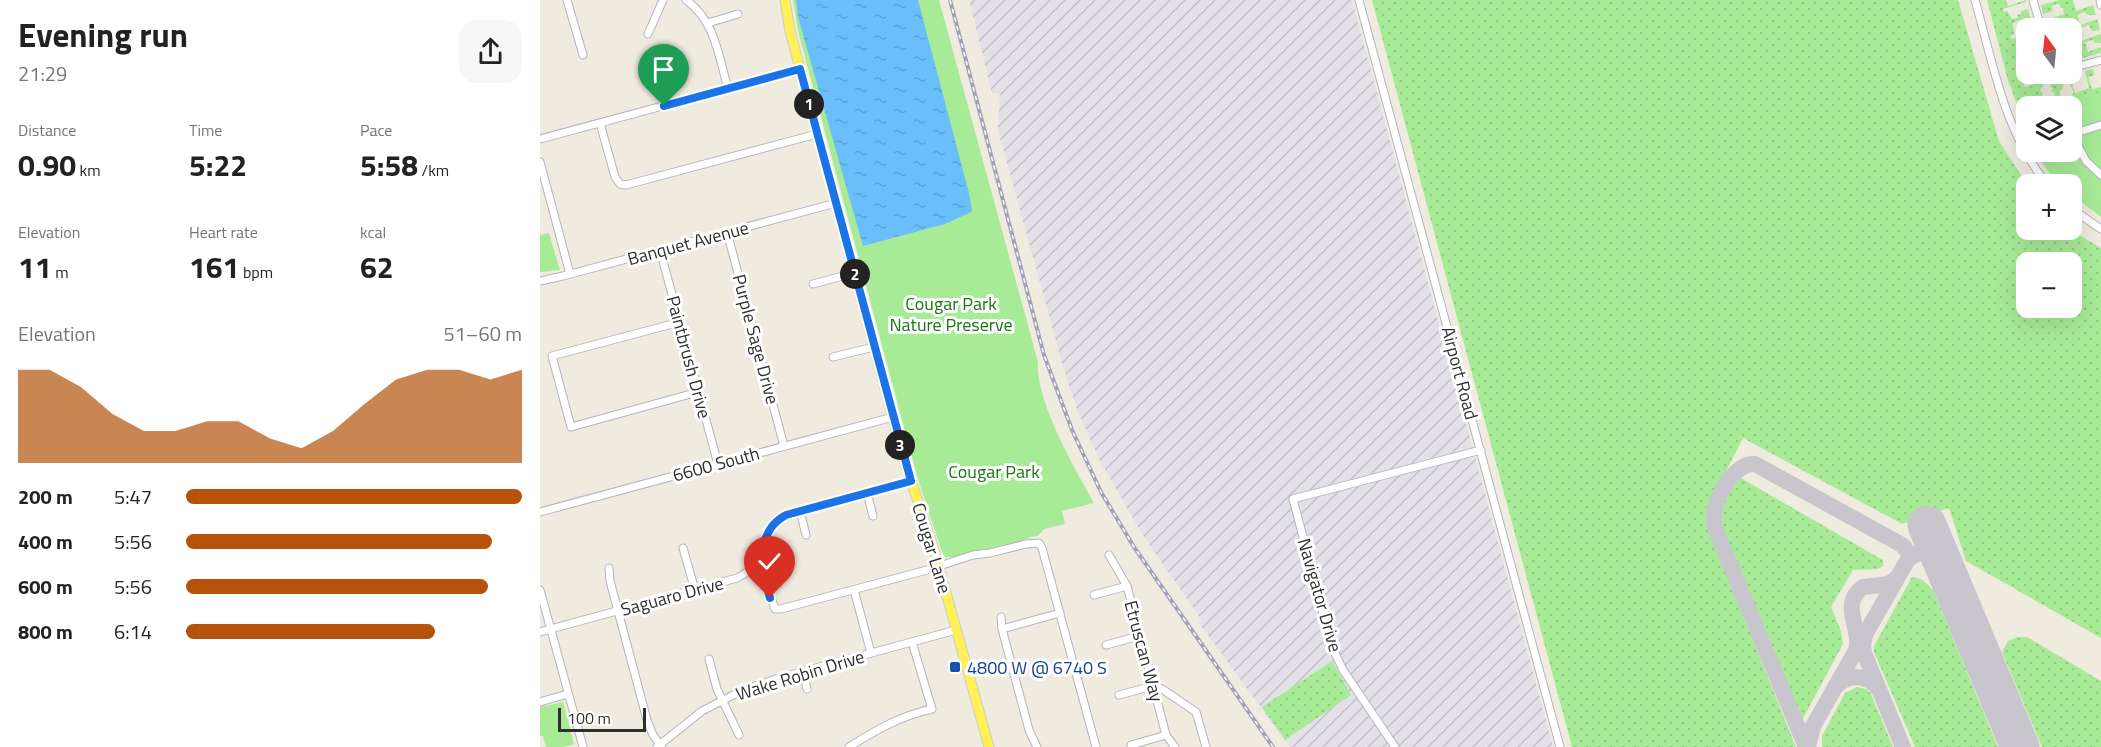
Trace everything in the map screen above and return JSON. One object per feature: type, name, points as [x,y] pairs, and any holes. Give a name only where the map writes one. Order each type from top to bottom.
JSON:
[{"type":"main road","name":"Cougar Lane","points":[[785,0],[790,31],[893,417],[939,566],[989,747]]},
{"type":"street","points":[[567,0],[582,55]]},
{"type":"street","points":[[648,34],[663,0]]},
{"type":"street","points":[[686,0],[701,13],[708,23],[728,89]]},
{"type":"street","name":"Airport Road","points":[[1359,0],[1560,747]]},
{"type":"street","points":[[1975,0],[2005,107],[2016,135]]},
{"type":"street","points":[[2033,0],[2038,18]]},
{"type":"street","points":[[2100,0],[2101,5]]},
{"type":"street","points":[[708,23],[738,14]]},
{"type":"street","points":[[2082,65],[2101,60]]},
{"type":"street","points":[[540,139],[800,69]]},
{"type":"street","points":[[600,123],[614,175],[620,184],[632,184],[817,134]]},
{"type":"street","points":[[2082,131],[2101,125]]},
{"type":"street","points":[[2082,154],[2101,175]]},
{"type":"street","points":[[540,162],[544,190],[570,274]]},
{"type":"street","name":"Banquet Avenue","points":[[540,281],[836,203]]},
{"type":"street","points":[[2082,216],[2101,229]]},
{"type":"street","name":"Purple Sage Drive","points":[[727,232],[784,446]]},
{"type":"street","name":"Paintbrush Drive","points":[[660,250],[718,464]]},
{"type":"street","points":[[813,284],[855,273]]},
{"type":"street","points":[[680,322],[552,356],[571,427],[698,392]]},
{"type":"street","points":[[833,357],[874,347]]},
{"type":"street","name":"6600 South","points":[[540,512],[893,417]]},
{"type":"street","name":"Navigator Drive","points":[[1395,747],[1344,670],[1332,647],[1293,499],[1481,450]]},
{"type":"street","points":[[911,481],[786,515],[772,524],[754,567],[765,580],[775,609],[788,608],[973,555],[1037,542],[1042,548],[1096,747]]},
{"type":"street","points":[[867,493],[873,516]]},
{"type":"street","points":[[800,511],[806,535]]},
{"type":"street","points":[[683,548],[695,590]]},
{"type":"street","name":"Etruscan Way","points":[[1109,555],[1127,586],[1166,735],[1174,747]]},
{"type":"street","name":"Saguaro Drive","points":[[540,632],[737,578],[754,567]]},
{"type":"street","points":[[609,568],[610,581],[647,720],[659,746]]},
{"type":"street","points":[[1094,595],[1127,586]]},
{"type":"street","points":[[540,590],[582,747]]},
{"type":"street","points":[[854,590],[872,653]]},
{"type":"street","points":[[1002,628],[1060,613]]},
{"type":"street","points":[[1001,616],[1002,628],[1029,730],[1037,747]]},
{"type":"street","name":"Wake Robin Drive","points":[[659,746],[692,718],[722,700],[754,686],[956,630]]},
{"type":"street","points":[[1106,645],[1139,636]]},
{"type":"street","points":[[849,747],[887,723],[932,709],[912,642]]},
{"type":"street","points":[[709,659],[722,700],[739,735]]},
{"type":"street","points":[[803,672],[807,689]]},
{"type":"street","points":[[1119,695],[1153,686],[1162,689],[1196,712],[1206,747]]},
{"type":"street","points":[[540,702],[568,694]]},
{"type":"street","points":[[1131,745],[1166,735]]},
{"type":"shaded area","points":[[969,0],[1352,0],[1553,747],[1290,747],[1199,623],[1203,622],[1142,534],[1099,459],[1078,412],[1064,370],[998,130],[1000,93],[992,93]]},
{"type":"green space","name":"Cougar Park","points":[[793,0],[939,0],[1038,362],[1043,395],[1058,434],[1094,503],[1062,511],[1065,524],[1044,529],[1038,536],[1020,542],[981,551],[950,557],[945,557],[942,552],[917,476],[798,31]]},
{"type":"green space","points":[[1372,0],[1958,0],[1999,141],[2020,174],[2016,174],[2016,240],[2082,240],[2082,237],[2101,248],[2101,638],[1966,561],[1949,508],[1902,524],[1743,438],[1706,510],[1708,529],[1796,747],[1572,747]]},
{"type":"green space","points":[[1987,0],[2006,0],[2008,6],[2026,0],[2026,2],[2003,9],[2012,19],[2016,18],[2016,22],[2013,23],[2014,34],[2010,36],[2012,39],[2016,38],[2016,84],[2024,84],[2025,87],[2044,84],[2040,91],[2043,93],[2042,96],[2016,96],[2016,102]]},
{"type":"green space","points":[[2060,0],[2073,0],[2076,11],[2093,5],[2096,15],[2087,15],[2085,12],[2077,15],[2078,18],[2053,18],[2064,14],[2063,8],[2059,4],[2052,6],[2053,11],[2043,14],[2041,5]]},
{"type":"green space","points":[[2028,9],[2030,18],[2018,18],[2017,15],[2021,14],[2021,11]]},
{"type":"green space","points":[[2097,19],[2100,30],[2092,31],[2089,25],[2082,28],[2082,25]]},
{"type":"green space","points":[[2101,34],[2101,43],[2095,43],[2093,40],[2085,42],[2088,52],[2101,47],[2101,53],[2082,58],[2082,41]]},
{"type":"green space","points":[[2093,69],[2094,75],[2088,77],[2092,89],[2101,87],[2101,99],[2082,104],[2082,96],[2072,96],[2074,93],[2070,84],[2073,84],[2075,93],[2089,88],[2085,71]]},
{"type":"green space","points":[[2051,84],[2063,84],[2063,89],[2059,91],[2060,96],[2054,96]]},
{"type":"green space","points":[[2101,92],[2101,217],[2082,203],[2082,174],[2051,174],[2041,162],[2082,162],[2082,97]]},
{"type":"green space","points":[[549,233],[560,270],[540,272],[540,235]]},
{"type":"green space","points":[[1739,477],[1883,560],[1883,566],[1878,569],[1853,570],[1831,607],[1841,631],[1843,644],[1800,724],[1720,523],[1723,505]]},
{"type":"green space","points":[[1912,577],[1921,579],[1933,590],[1998,747],[1915,747],[1874,652],[1874,646]]},
{"type":"green space","points":[[2017,637],[2027,637],[2101,681],[2101,747],[2042,747],[2002,652],[2008,641]]},
{"type":"green space","points":[[1332,661],[1351,695],[1285,740],[1262,707]]},
{"type":"green space","points":[[1857,687],[1866,689],[1871,694],[1893,747],[1822,747],[1822,736],[1845,693]]},
{"type":"green space","points":[[563,702],[574,744],[564,747],[546,747],[543,736],[540,736],[540,707]]},
{"type":"water","points":[[796,0],[918,0],[969,193],[971,212],[945,224],[863,246],[798,17]]},
{"type":"taxiway","points":[[1806,747],[1714,526],[1714,509],[1717,500],[1735,473],[1741,468],[1755,464],[1902,545],[1912,556]]},
{"type":"taxiway","points":[[1808,747],[1813,726],[1907,561],[1917,554],[1926,553],[1935,556],[1943,563]]},
{"type":"taxiway","points":[[1856,651],[1857,634],[1852,601],[1863,587],[1889,584],[1897,578]]},
{"type":"taxiway","points":[[1865,635],[1864,653],[1903,747]]},
{"type":"taxiway","points":[[1835,687],[1846,679],[1858,677],[1869,681],[1879,690]]},
{"type":"runway","points":[[1927,525],[2020,747]]},
{"type":"railway","points":[[950,0],[1044,355],[1072,430],[1101,492],[1134,547],[1273,747]]},
{"type":"place","name":"4800 W @ 6740 S","points":[[955,667]]},
{"type":"route","points":[[664,106],[800,69],[911,481],[786,515],[772,524],[754,567],[765,580],[770,598]]},
{"type":"park label","name":"Cougar Park Nature Preserve","points":[[951,313]]}]
